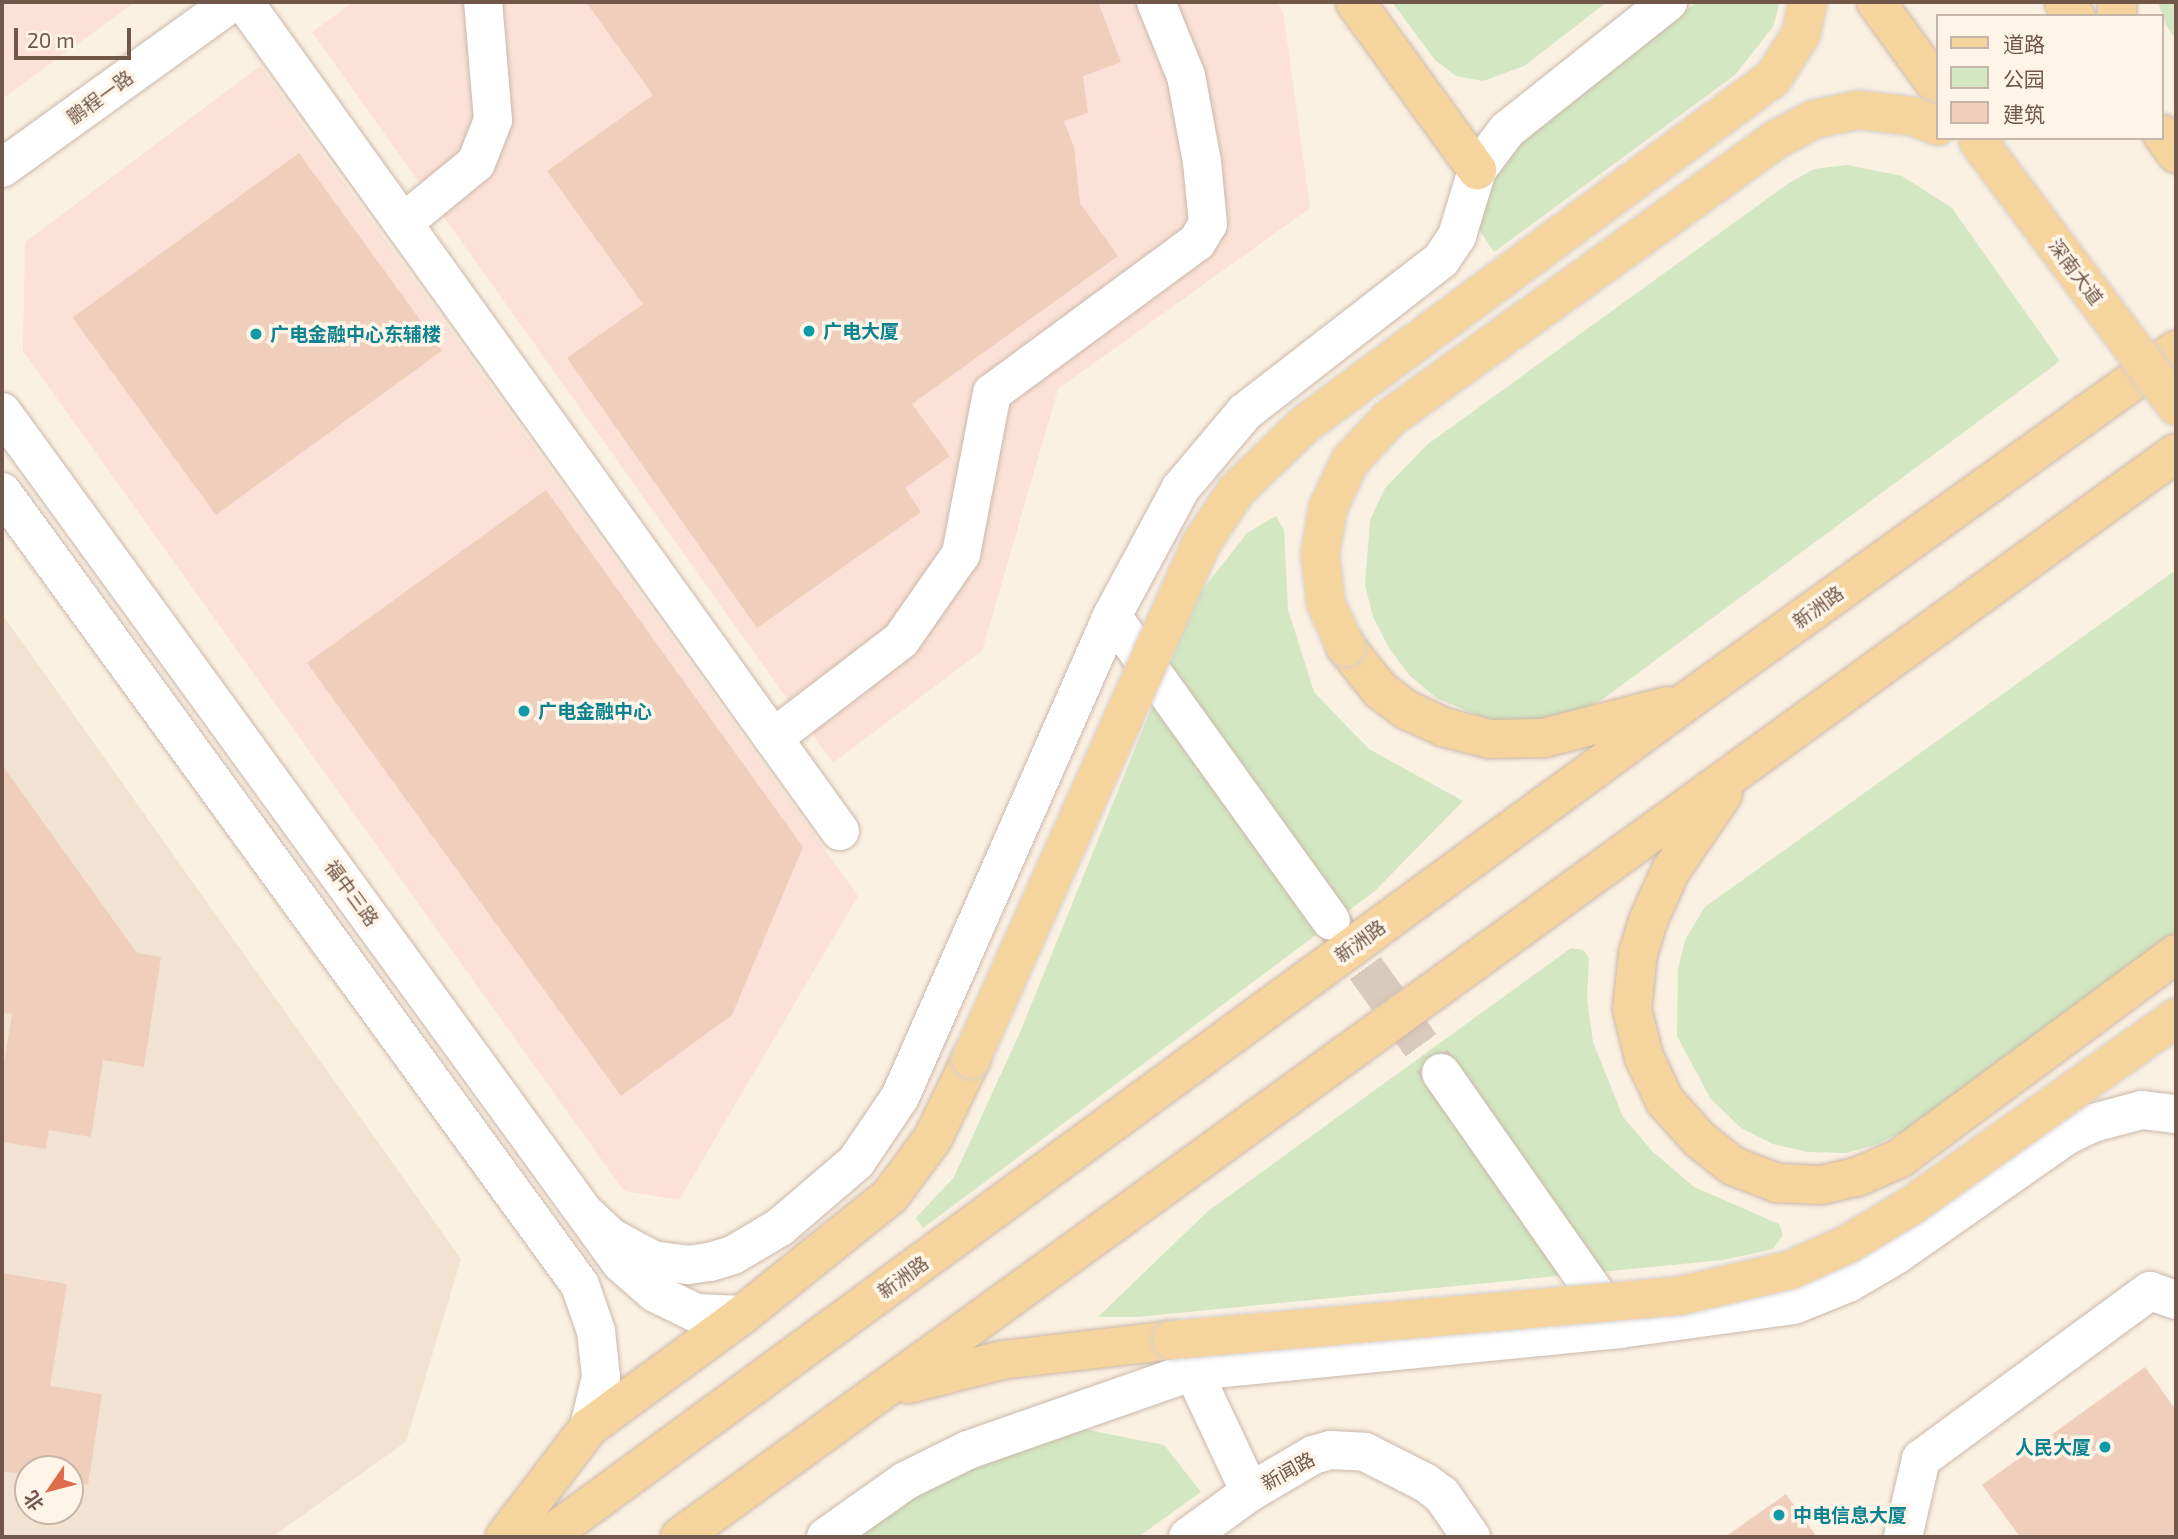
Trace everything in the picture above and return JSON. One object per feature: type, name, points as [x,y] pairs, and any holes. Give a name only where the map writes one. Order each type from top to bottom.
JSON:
[{"type":"main road","points":[[1355,2],[1477,170]]},
{"type":"main road","points":[[505,1537],[589,1427],[742,1315],[890,1196],[933,1138],[971,1059],[1202,542],[1236,491],[1304,425],[1773,78],[1801,34],[1808,2]]},
{"type":"main road","points":[[1876,2],[1937,86]]},
{"type":"main road","points":[[1687,701],[1544,738],[1490,739],[1443,727],[1407,710],[1380,690],[1346,648],[1326,604],[1320,554],[1328,508],[1350,461],[1390,418],[1775,140],[1815,119],[1859,110],[1912,116],[1937,126]]},
{"type":"main road","points":[[2164,137],[2176,153]]},
{"type":"main road","name":"深南大道","points":[[1976,140],[2176,407]]},
{"type":"main road","name":"新洲路","points":[[547,1537],[1687,701],[2176,350]]},
{"type":"main road","points":[[680,1537],[2176,453]]},
{"type":"main road","points":[[1739,771],[1671,870],[1638,953],[1632,1009],[1644,1057],[1665,1101],[1700,1140],[1733,1166],[1766,1179],[1821,1185],[1857,1177],[1900,1158],[2176,954]]},
{"type":"main road","points":[[876,1395],[941,1373],[1002,1360],[1183,1355],[1679,1296],[1790,1270],[1848,1244],[1911,1206],[2176,1018]]},
{"type":"street","name":"鹏程一路","points":[[2,168],[232,2]]},
{"type":"street","points":[[244,2],[840,831]]},
{"type":"street","points":[[402,223],[476,163],[493,120],[483,2]]},
{"type":"street","points":[[773,738],[901,640],[961,554],[992,393],[1197,242],[1208,223],[1202,162],[1186,76],[1156,2]]},
{"type":"street","points":[[587,1215],[612,1238],[653,1260],[688,1265],[710,1262],[733,1255],[780,1227],[856,1162],[905,1086],[1112,616],[1200,462],[1265,395],[1420,281],[1441,260],[1457,236],[1477,170],[1486,152],[1531,107],[1668,2]]},
{"type":"street","name":"福中三路","points":[[2,412],[621,1263],[654,1293],[696,1313],[742,1315]]},
{"type":"street","points":[[2,492],[580,1285],[596,1331],[601,1377],[589,1427]]},
{"type":"street","points":[[1112,616],[1331,921]]},
{"type":"street","points":[[1441,1073],[1620,1329]]},
{"type":"street","points":[[826,1537],[905,1481],[968,1450],[1183,1355],[1620,1329],[1762,1312],[1821,1295],[1896,1255],[2075,1132],[2117,1114],[2142,1110],[2176,1114]]},
{"type":"street","points":[[1903,1537],[1921,1459],[2150,1291],[2176,1300]]},
{"type":"street","name":"新闻路","points":[[1183,1355],[1250,1492],[1296,1462],[1331,1450],[1365,1451],[1442,1495],[1471,1537]]},
{"type":"street","points":[[1411,1476],[1443,1537]]},
{"type":"street","points":[[1188,1537],[1250,1492]]},
{"type":"shaded area","points":[[2,2],[135,2],[2,99]]},
{"type":"shaded area","points":[[353,2],[1276,2],[1283,11],[1310,208],[1058,389],[982,651],[833,763],[312,32]]},
{"type":"shaded area","points":[[260,66],[858,896],[679,1200],[624,1191],[23,351],[25,242]]},
{"type":"shaded area","points":[[2,614],[461,1259],[406,1442],[272,1537],[2,1537]]},
{"type":"green space","points":[[1392,2],[1607,2],[1524,66],[1483,81],[1456,76],[1435,60]]},
{"type":"green space","points":[[1697,2],[1780,2],[1773,27],[1735,75],[1494,252],[1478,228],[1480,184],[1549,110]]},
{"type":"green space","points":[[2158,2],[2176,2],[2176,40],[2166,25]]},
{"type":"green space","points":[[1847,165],[1902,176],[1952,208],[2060,361],[1603,699],[1573,716],[1501,724],[1438,699],[1410,676],[1389,648],[1373,617],[1365,585],[1370,520],[1385,488],[1428,444],[1789,183],[1814,169]]},
{"type":"green space","points":[[1276,516],[1284,530],[1288,609],[1314,692],[1369,749],[1463,801],[1375,891],[923,1228],[916,1218],[954,1177],[1021,1030],[1196,598],[1247,533]]},
{"type":"green space","points":[[2176,570],[2176,935],[1918,1124],[1878,1144],[1846,1153],[1807,1152],[1773,1144],[1741,1128],[1710,1098],[1677,1036],[1678,968],[1686,938],[1705,907]]},
{"type":"green space","points":[[1571,948],[1583,950],[1589,958],[1587,998],[1593,1042],[1623,1117],[1653,1152],[1694,1187],[1779,1224],[1783,1235],[1773,1249],[1723,1260],[1137,1317],[1098,1317],[1208,1211]]},
{"type":"green space","points":[[1078,1428],[1164,1445],[1201,1492],[1138,1537],[853,1537],[916,1492],[980,1460]]},
{"type":"building","name":"广电大厦","points":[[586,2],[1098,2],[1121,62],[1083,76],[1088,113],[1064,121],[1074,147],[1080,203],[1118,256],[912,404],[950,456],[905,488],[921,512],[757,628],[567,358],[643,304],[547,171],[653,95]]},
{"type":"building","name":"广电金融中心东辅楼","points":[[299,153],[442,350],[216,515],[72,318]]},
{"type":"building","name":"广电金融中心","points":[[546,490],[803,847],[732,1015],[621,1096],[307,663]]},
{"type":"building","points":[[2,765],[137,953],[161,957],[144,1067],[103,1060],[91,1137],[49,1130],[46,1149],[2,1142],[2,1076],[12,1014],[2,1012]]},
{"type":"building","points":[[2,1273],[67,1284],[50,1386],[102,1394],[88,1485],[84,1484],[84,1455],[14,1455],[14,1473],[2,1471]]},
{"type":"building","name":"人民大厦","points":[[2145,1367],[2176,1410],[2176,1537],[2020,1537],[1982,1485]]},
{"type":"building","name":"中电信息大厦","points":[[1786,1494],[1817,1537],[1725,1537]]},
{"type":"tunnel","points":[[1332,922],[1441,1073]]},
{"type":"place","name":"广电大厦","points":[[809,331]]},
{"type":"place","name":"广电金融中心东辅楼","points":[[256,334]]},
{"type":"place","name":"广电金融中心","points":[[524,711]]},
{"type":"place","name":"人民大厦","points":[[2105,1447]]},
{"type":"place","name":"中电信息大厦","points":[[1779,1515]]}]
